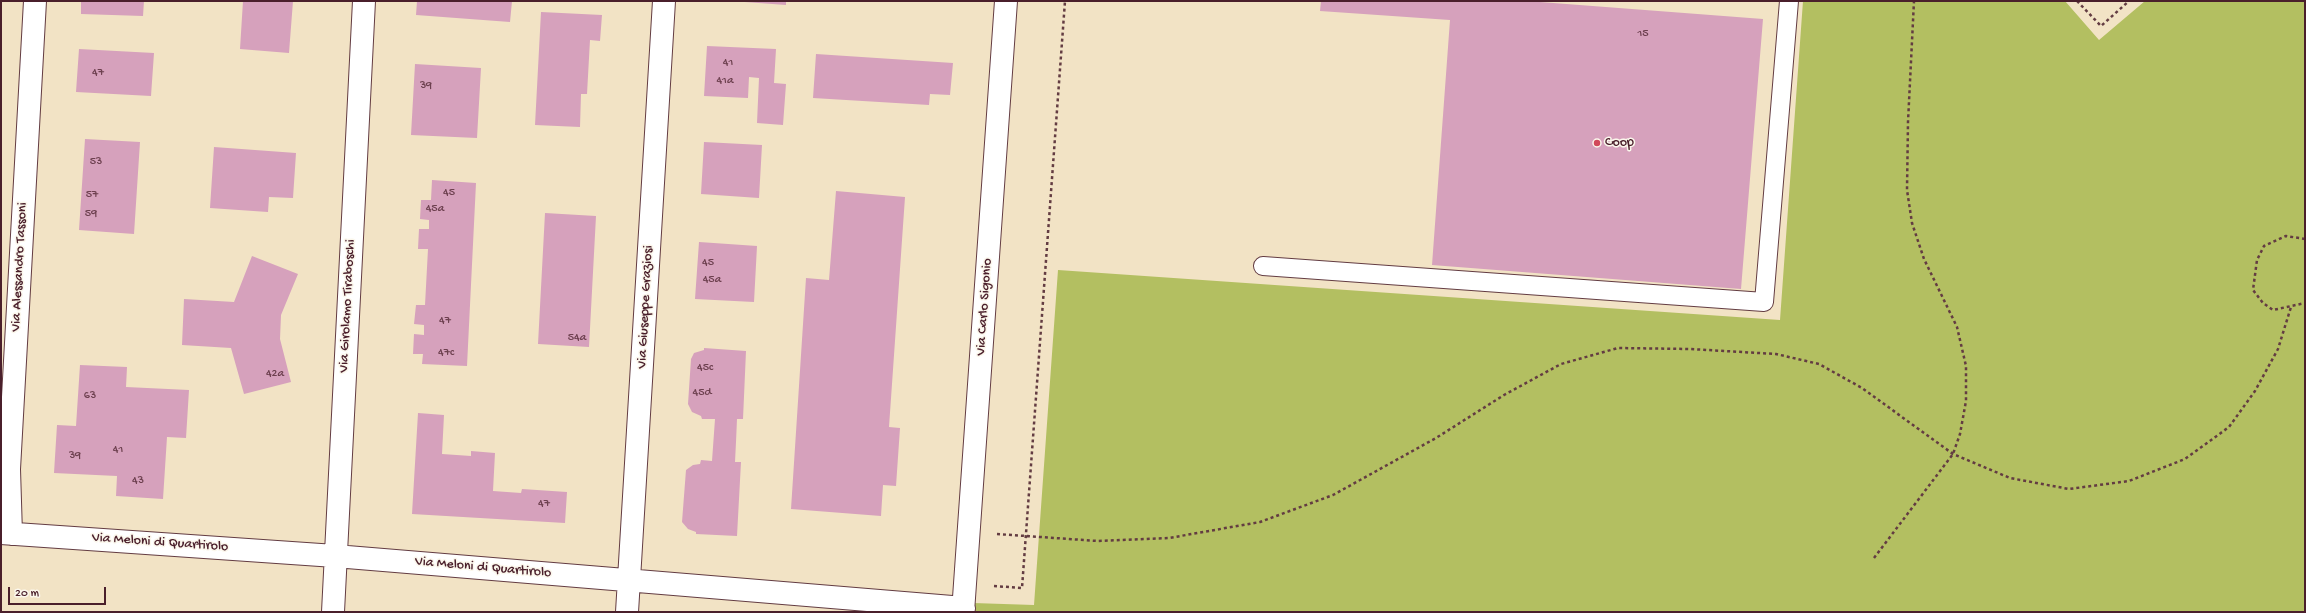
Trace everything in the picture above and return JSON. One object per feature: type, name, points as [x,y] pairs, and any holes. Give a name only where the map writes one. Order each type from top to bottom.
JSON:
[{"type":"street","name":"Via Alessandro Tassoni","points":[[6,533],[35,1]]},
{"type":"street","name":"Via Girolamo Tiraboschi","points":[[333,612],[364,1]]},
{"type":"street","name":"Via Giuseppe Graziosi","points":[[627,612],[664,1]]},
{"type":"street","name":"Via Carlo Sigonio","points":[[964,610],[1006,1]]},
{"type":"street","name":"Via Meloni di Quartirolo","points":[[6,533],[335,556],[629,579],[964,610]]},
{"type":"lane","points":[[1263,266],[1764,302],[1789,1]]},
{"type":"path","points":[[965,584],[1022,588],[1065,1]]},
{"type":"path","points":[[1874,558],[1953,454],[1960,434],[1966,401],[1966,366],[1957,327],[1924,259],[1912,223],[1907,190],[1908,122],[1914,1]]},
{"type":"path","points":[[2078,1],[2101,26],[2129,1]]},
{"type":"path","points":[[2305,239],[2286,236],[2264,246],[2257,260],[2253,290],[2263,303],[2273,310],[2305,303]]},
{"type":"path","points":[[969,532],[1098,541],[1169,538],[1260,522],[1333,495],[1436,438],[1504,395],[1561,364],[1618,348],[1690,349],[1776,354],[1819,364],[1862,388],[1953,454],[2010,478],[2069,489],[2129,481],[2185,459],[2229,427],[2246,403],[2278,349],[2291,307]]},
{"type":"green space","points":[[1803,1],[2065,1],[2099,40],[2145,1],[2305,1],[2305,612],[972,612],[973,603],[1034,605],[1058,270],[1780,320]]},
{"type":"building","points":[[81,1],[144,1],[143,16],[81,14]]},
{"type":"building","points":[[243,1],[293,1],[289,53],[240,49]]},
{"type":"building","points":[[417,1],[512,1],[510,22],[416,15]]},
{"type":"building","points":[[731,1],[786,1],[786,5]]},
{"type":"building","name":"Coop","points":[[1321,1],[1527,1],[1763,19],[1741,289],[1432,265],[1450,20],[1320,11]]},
{"type":"building","points":[[541,12],[602,15],[600,41],[590,40],[587,94],[581,94],[580,127],[535,125]]},
{"type":"building","points":[[707,46],[776,49],[774,83],[786,84],[783,125],[757,123],[759,78],[749,77],[748,98],[704,96]]},
{"type":"building","points":[[79,49],[154,53],[151,96],[76,92]]},
{"type":"building","points":[[816,54],[953,63],[950,95],[930,94],[929,105],[813,98]]},
{"type":"building","points":[[415,64],[481,68],[477,138],[411,135]]},
{"type":"building","points":[[85,139],[140,142],[134,234],[79,230]]},
{"type":"building","points":[[704,142],[762,145],[759,198],[701,194]]},
{"type":"building","points":[[214,147],[296,153],[293,198],[269,197],[268,212],[210,208]]},
{"type":"building","points":[[432,180],[476,183],[467,366],[422,364],[423,354],[413,354],[414,334],[424,335],[424,325],[414,324],[416,305],[425,305],[428,249],[418,249],[419,229],[429,229],[429,220],[420,219],[421,200],[431,200]]},
{"type":"building","points":[[836,191],[905,197],[889,427],[900,428],[896,486],[883,485],[881,516],[791,509],[806,278],[829,280]]},
{"type":"building","points":[[545,213],[596,216],[589,347],[538,344]]},
{"type":"building","points":[[699,242],[757,246],[754,302],[695,299]]},
{"type":"building","points":[[252,256],[298,274],[281,315],[280,339],[291,382],[244,394],[231,348],[182,345],[184,299],[234,302]]},
{"type":"building","points":[[704,348],[746,351],[743,419],[737,419],[735,462],[741,462],[737,536],[696,534],[696,532],[688,529],[682,522],[686,470],[693,465],[700,464],[701,460],[712,461],[715,419],[702,419],[701,416],[692,412],[688,404],[691,359],[694,353],[704,350]]},
{"type":"building","points":[[80,365],[127,367],[126,387],[189,390],[186,438],[167,437],[163,499],[116,496],[117,476],[54,473],[57,425],[76,426]]},
{"type":"building","points":[[418,413],[444,415],[442,454],[471,456],[471,451],[495,453],[493,491],[521,493],[522,489],[567,492],[565,523],[412,514]]},
{"type":"place","name":"Coop","points":[[1597,143]]}]
